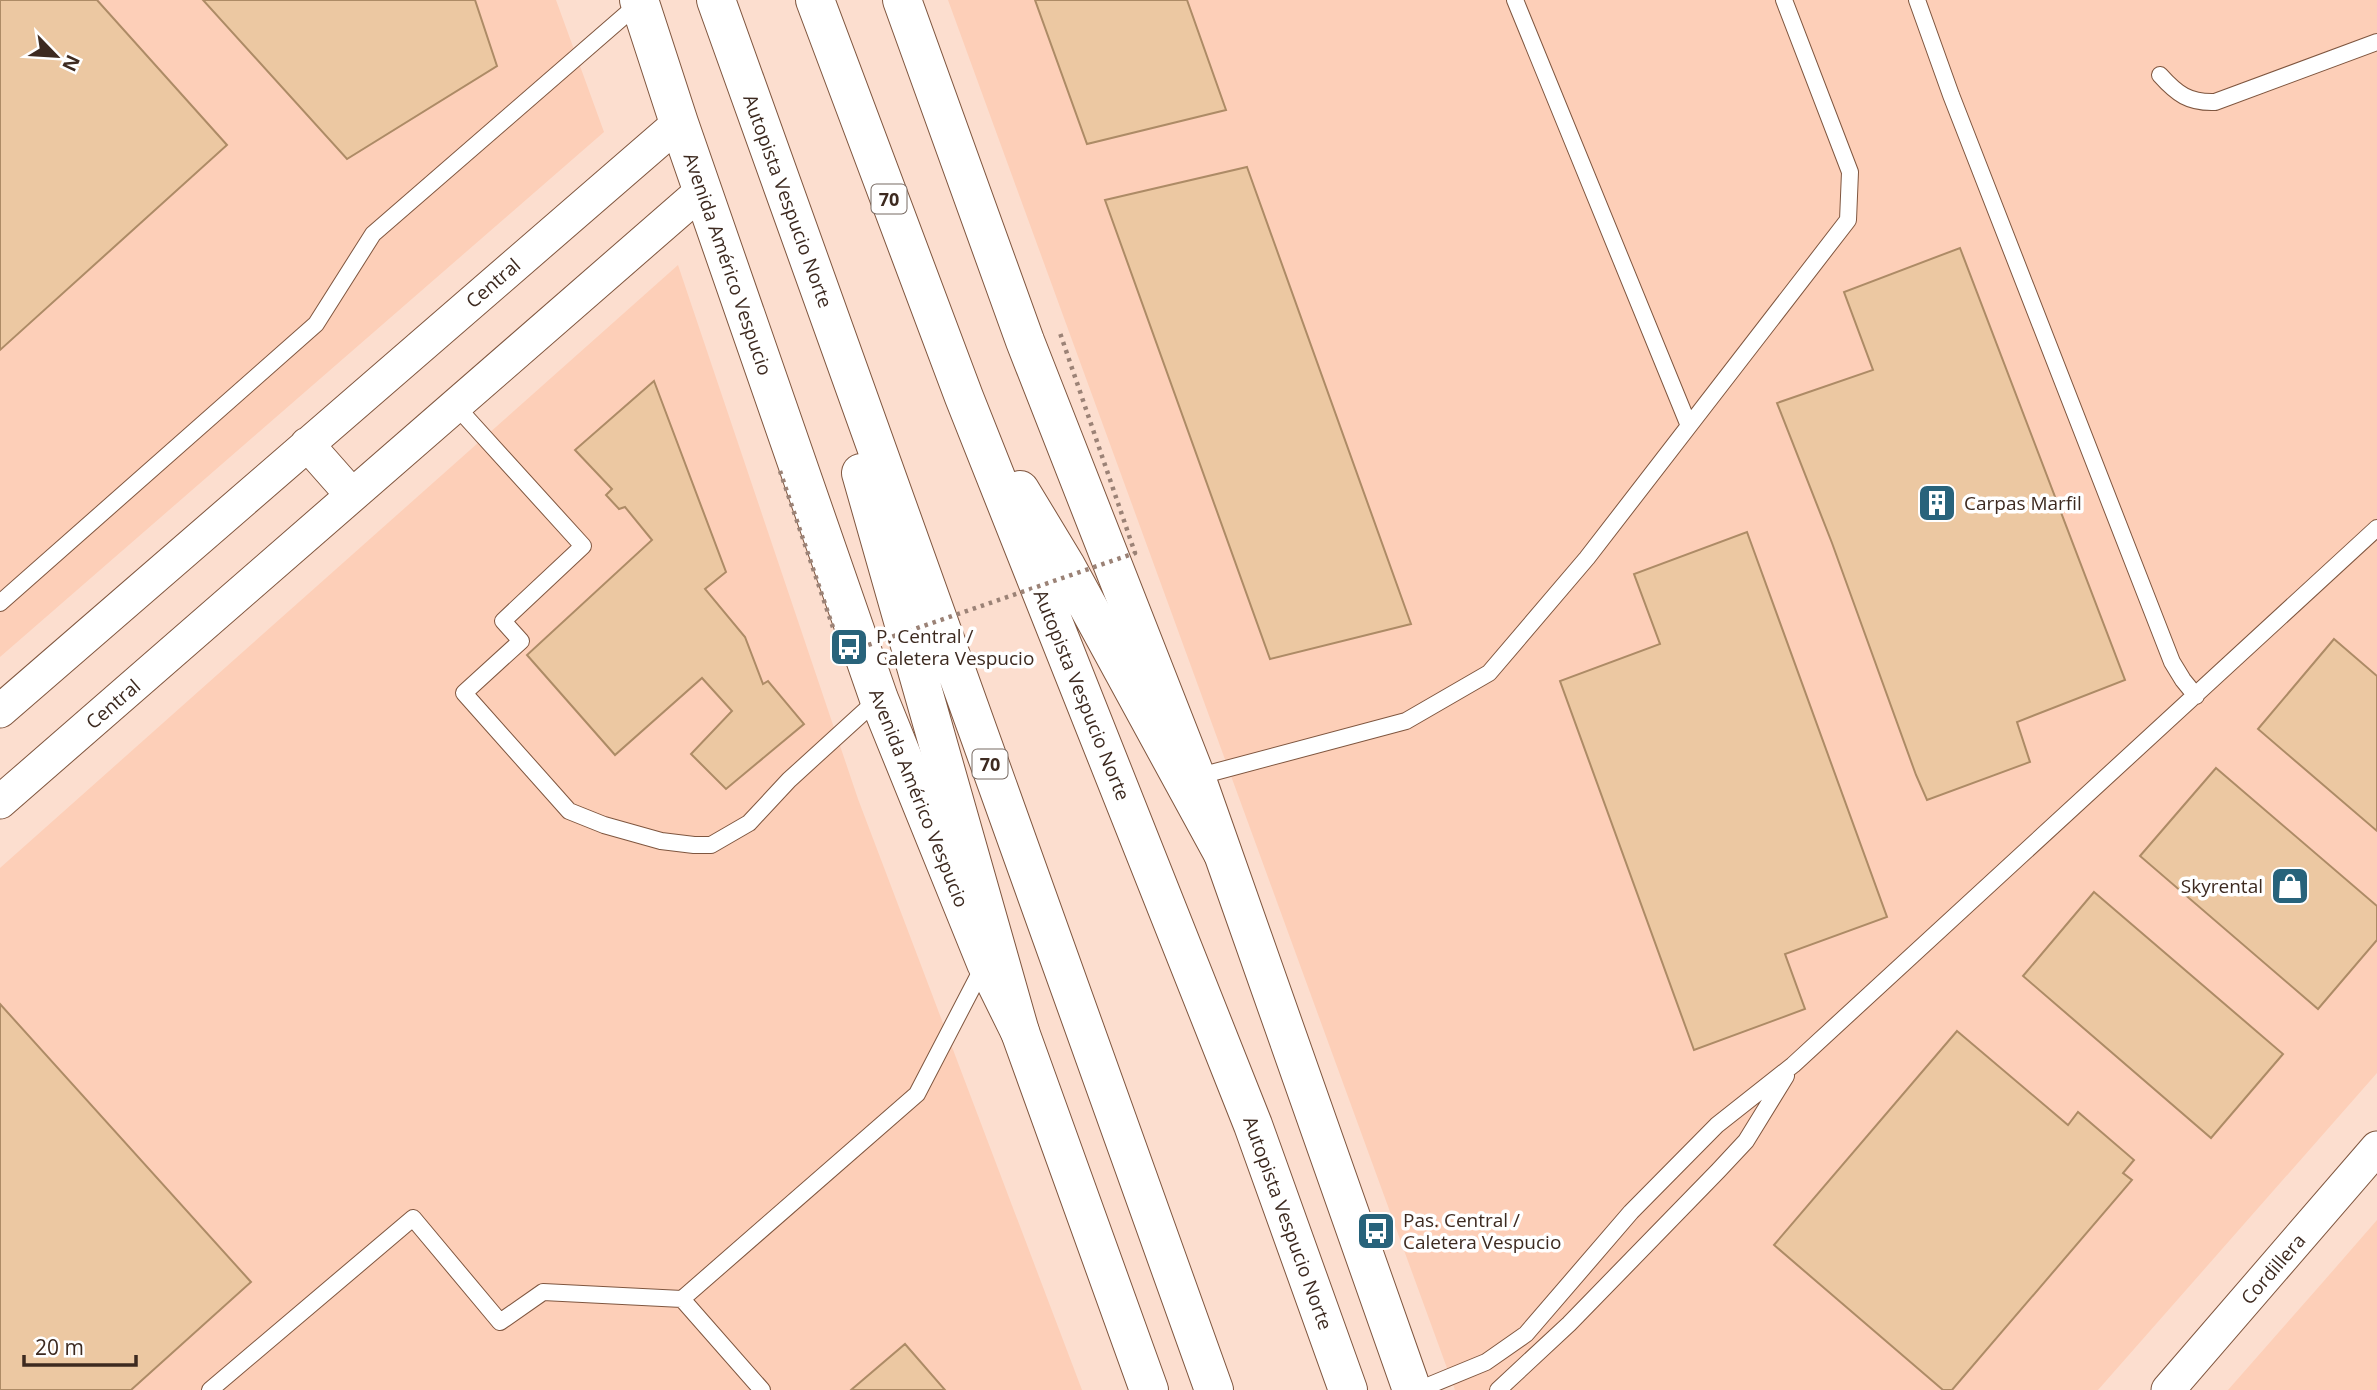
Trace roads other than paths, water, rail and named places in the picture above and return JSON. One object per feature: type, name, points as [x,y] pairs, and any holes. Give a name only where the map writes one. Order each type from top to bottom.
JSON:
[{"type":"main road","name":"Autopista Vespucio Norte","points":[[716,0],[1214,1390]]},
{"type":"main road","name":"Autopista Vespucio Norte","points":[[815,0],[964,397],[1252,1125],[1348,1390]]},
{"type":"main road","points":[[902,0],[1025,341],[1196,777],[1412,1390]]},
{"type":"main road","name":"Avenida Américo Vespucio","points":[[640,1],[679,123],[879,699],[986,963],[1020,1032],[1149,1390]]},
{"type":"main road","points":[[766,137],[1020,1032]]},
{"type":"main road","points":[[964,397],[1066,566],[1222,852]]},
{"type":"street","name":"Central","points":[[0,711],[679,123]]},
{"type":"street","name":"Central","points":[[0,802],[703,190]]},
{"type":"street","points":[[307,444],[352,495]]},
{"type":"street","name":"Cordillera","points":[[2168,1390],[2377,1148]]},
{"type":"lane","points":[[1515,0],[1689,426]]},
{"type":"lane","points":[[1196,777],[1406,721],[1489,673],[1587,558],[1848,220],[1850,172],[1784,0]]},
{"type":"lane","points":[[1917,0],[1951,95],[2172,662],[2196,696]]},
{"type":"lane","points":[[0,603],[316,324],[373,234],[640,1]]},
{"type":"lane","points":[[2160,75],[2183,96],[2198,103],[2215,102],[2377,42]]},
{"type":"lane","points":[[455,405],[583,546],[503,621],[521,640],[464,693],[569,811],[604,825],[661,841],[711,845],[749,823],[789,780],[879,699]]},
{"type":"lane","points":[[1418,1390],[1486,1362],[1526,1334],[1631,1212],[1707,1135],[1793,1065],[2377,528]]},
{"type":"lane","points":[[210,1390],[412,1218],[500,1322],[543,1292],[682,1299],[917,1094],[986,963]]},
{"type":"lane","points":[[1498,1390],[1569,1324],[1746,1141],[1793,1065]]},
{"type":"lane","points":[[682,1299],[762,1390]]},
{"type":"place","name":"Carpas Marfil","points":[[1937,503]]},
{"type":"place","name":"P. Central / Caletera Vespucio","points":[[849,647]]},
{"type":"place","name":"Skyrental","points":[[2290,886]]},
{"type":"place","name":"Pas. Central / Caletera Vespucio","points":[[1376,1231]]}]
